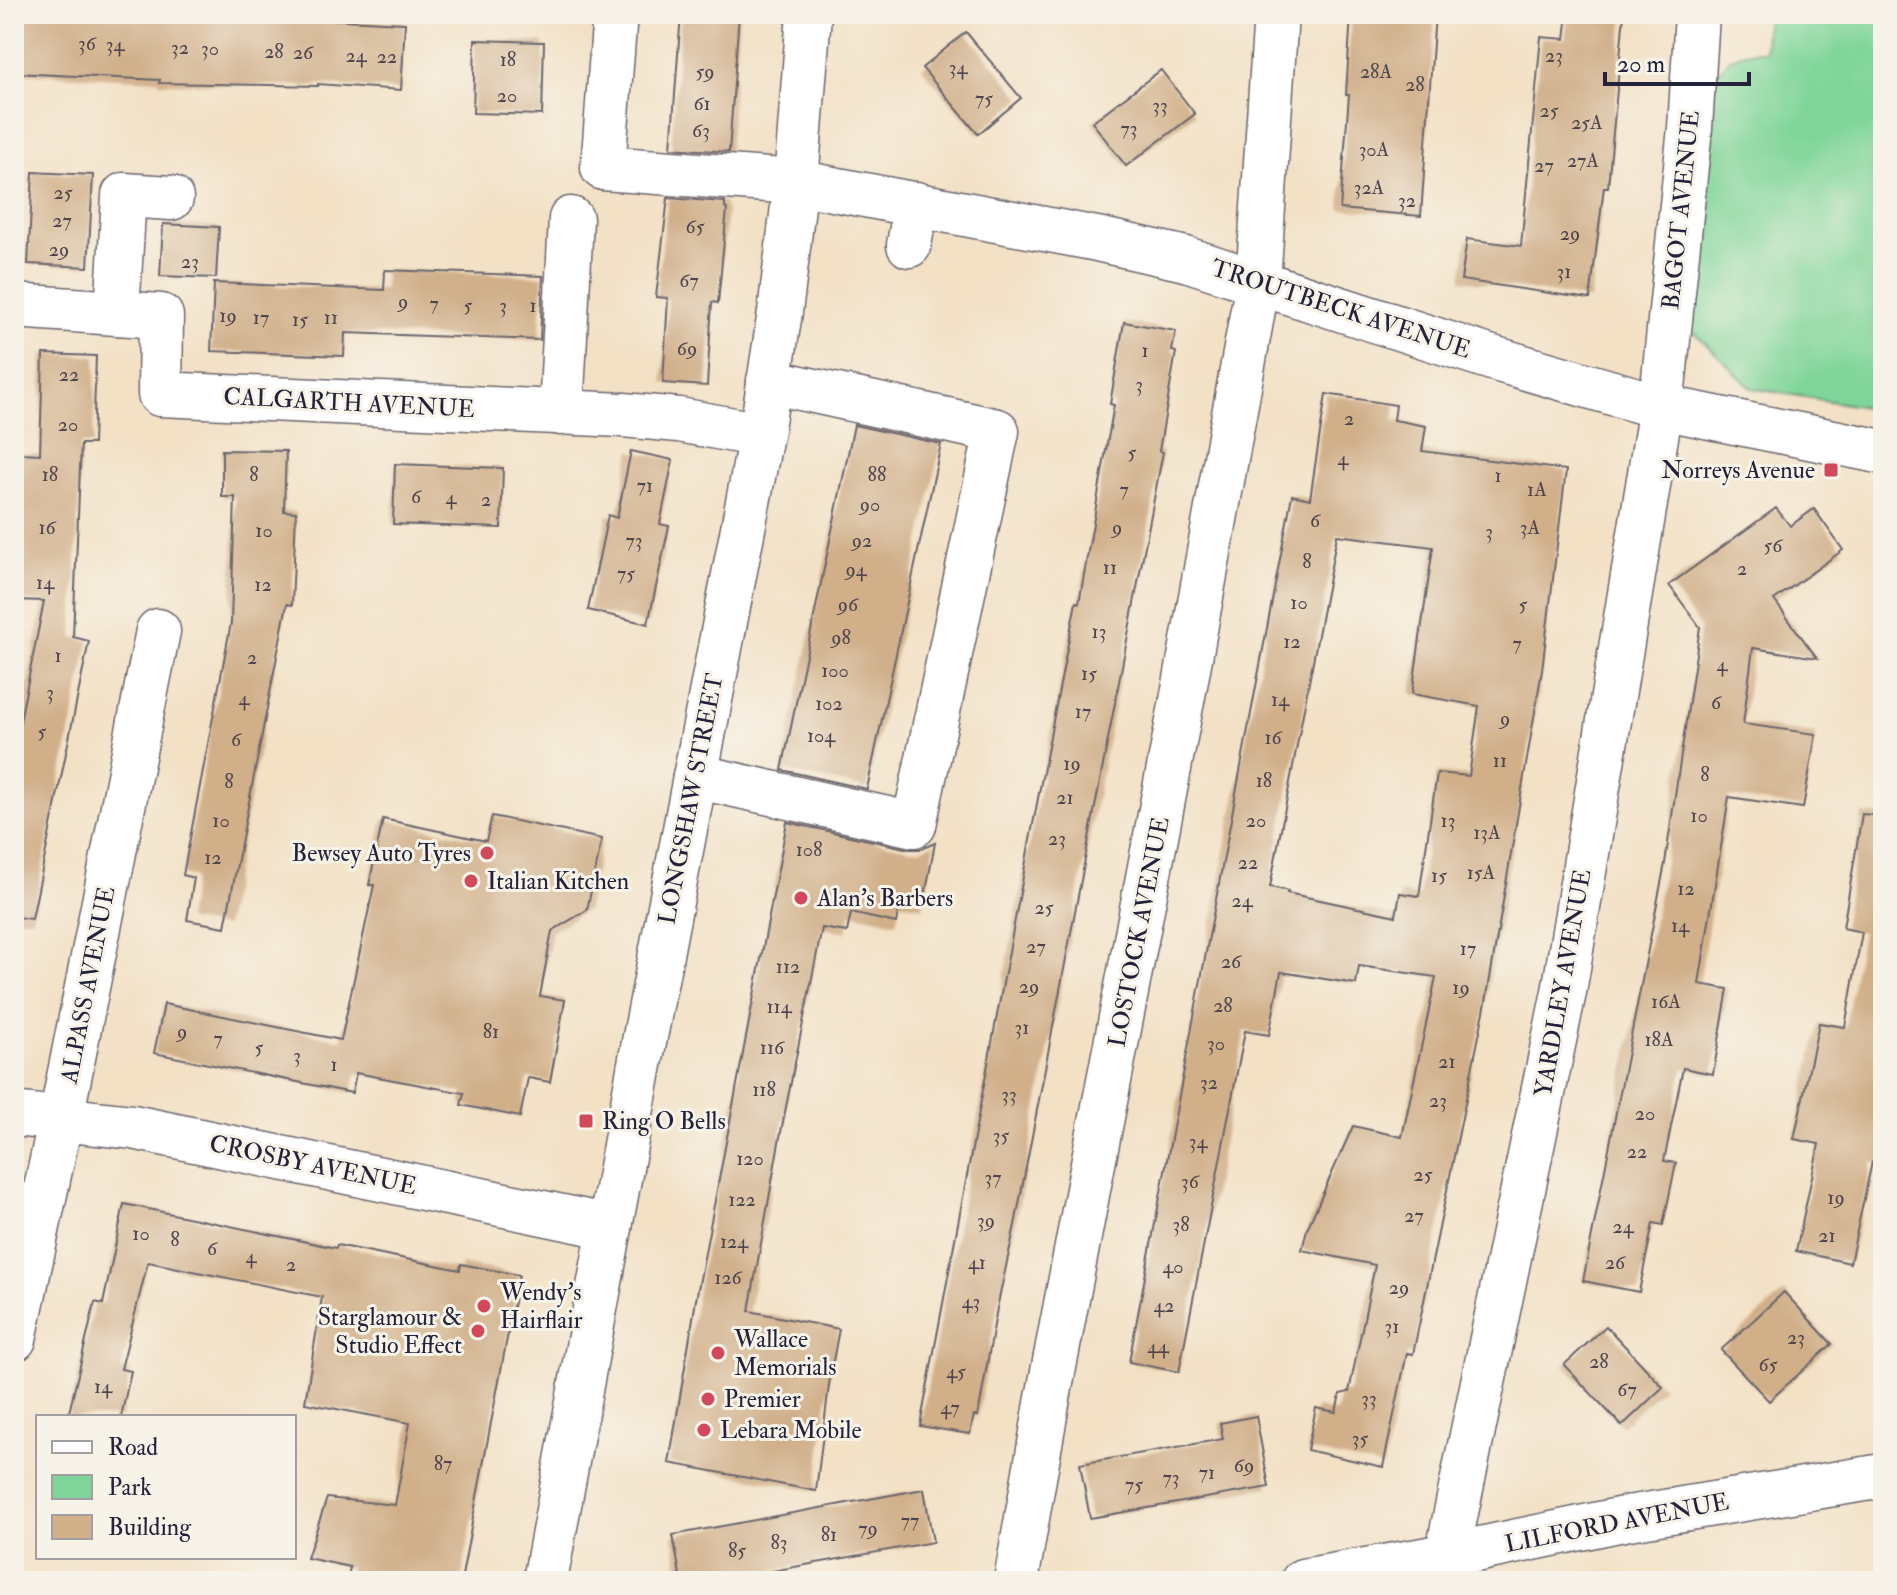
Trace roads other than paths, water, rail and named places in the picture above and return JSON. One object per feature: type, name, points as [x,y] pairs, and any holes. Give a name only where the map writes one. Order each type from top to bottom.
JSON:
[{"type":"street","name":"TROUTBECK AVENUE","points":[[615,14],[603,168],[796,182],[912,225],[1097,239],[1186,259],[1492,358],[1661,407],[1883,452]]},
{"type":"street","name":"LONGSHAW STREET","points":[[545,1581],[761,435],[796,182],[809,14]]},
{"type":"street","name":"LOSTOCK AVENUE","points":[[1016,1581],[1258,282],[1276,14]]},
{"type":"street","name":"BAGOT AVENUE","points":[[1661,407],[1690,128],[1697,14]]},
{"type":"street","points":[[117,313],[124,195],[171,198]]},
{"type":"street","points":[[561,413],[571,219]]},
{"type":"street","name":"CALGARTH AVENUE","points":[[14,306],[161,316],[160,394],[679,420],[761,435]]},
{"type":"street","points":[[695,776],[914,825],[997,431],[769,381]]},
{"type":"street","name":"YARDLEY AVENUE","points":[[1447,1556],[1564,992],[1661,407]]},
{"type":"street","name":"ALPASS AVENUE","points":[[14,1339],[158,631]]},
{"type":"street","name":"CROSBY AVENUE","points":[[14,1114],[133,1127],[610,1227]]},
{"type":"street","name":"LILFORD AVENUE","points":[[1303,1581],[1447,1556],[1628,1518],[1883,1476]]},
{"type":"place","name":"Norreys Avenue","points":[[1831,470]]},
{"type":"place","name":"Bewsey Auto Tyres","points":[[487,853]]},
{"type":"place","name":"Italian Kitchen","points":[[471,881]]},
{"type":"place","name":"Alan's Barbers","points":[[801,898]]},
{"type":"place","name":"Ring O Bells","points":[[586,1121]]},
{"type":"place","name":"Wendy's Hairflair","points":[[484,1306]]},
{"type":"place","name":"Starglamour & Studio Effect","points":[[478,1331]]},
{"type":"place","name":"Wallace Memorials","points":[[718,1353]]},
{"type":"place","name":"Premier","points":[[708,1399]]},
{"type":"place","name":"Lebara Mobile","points":[[704,1430]]}]
